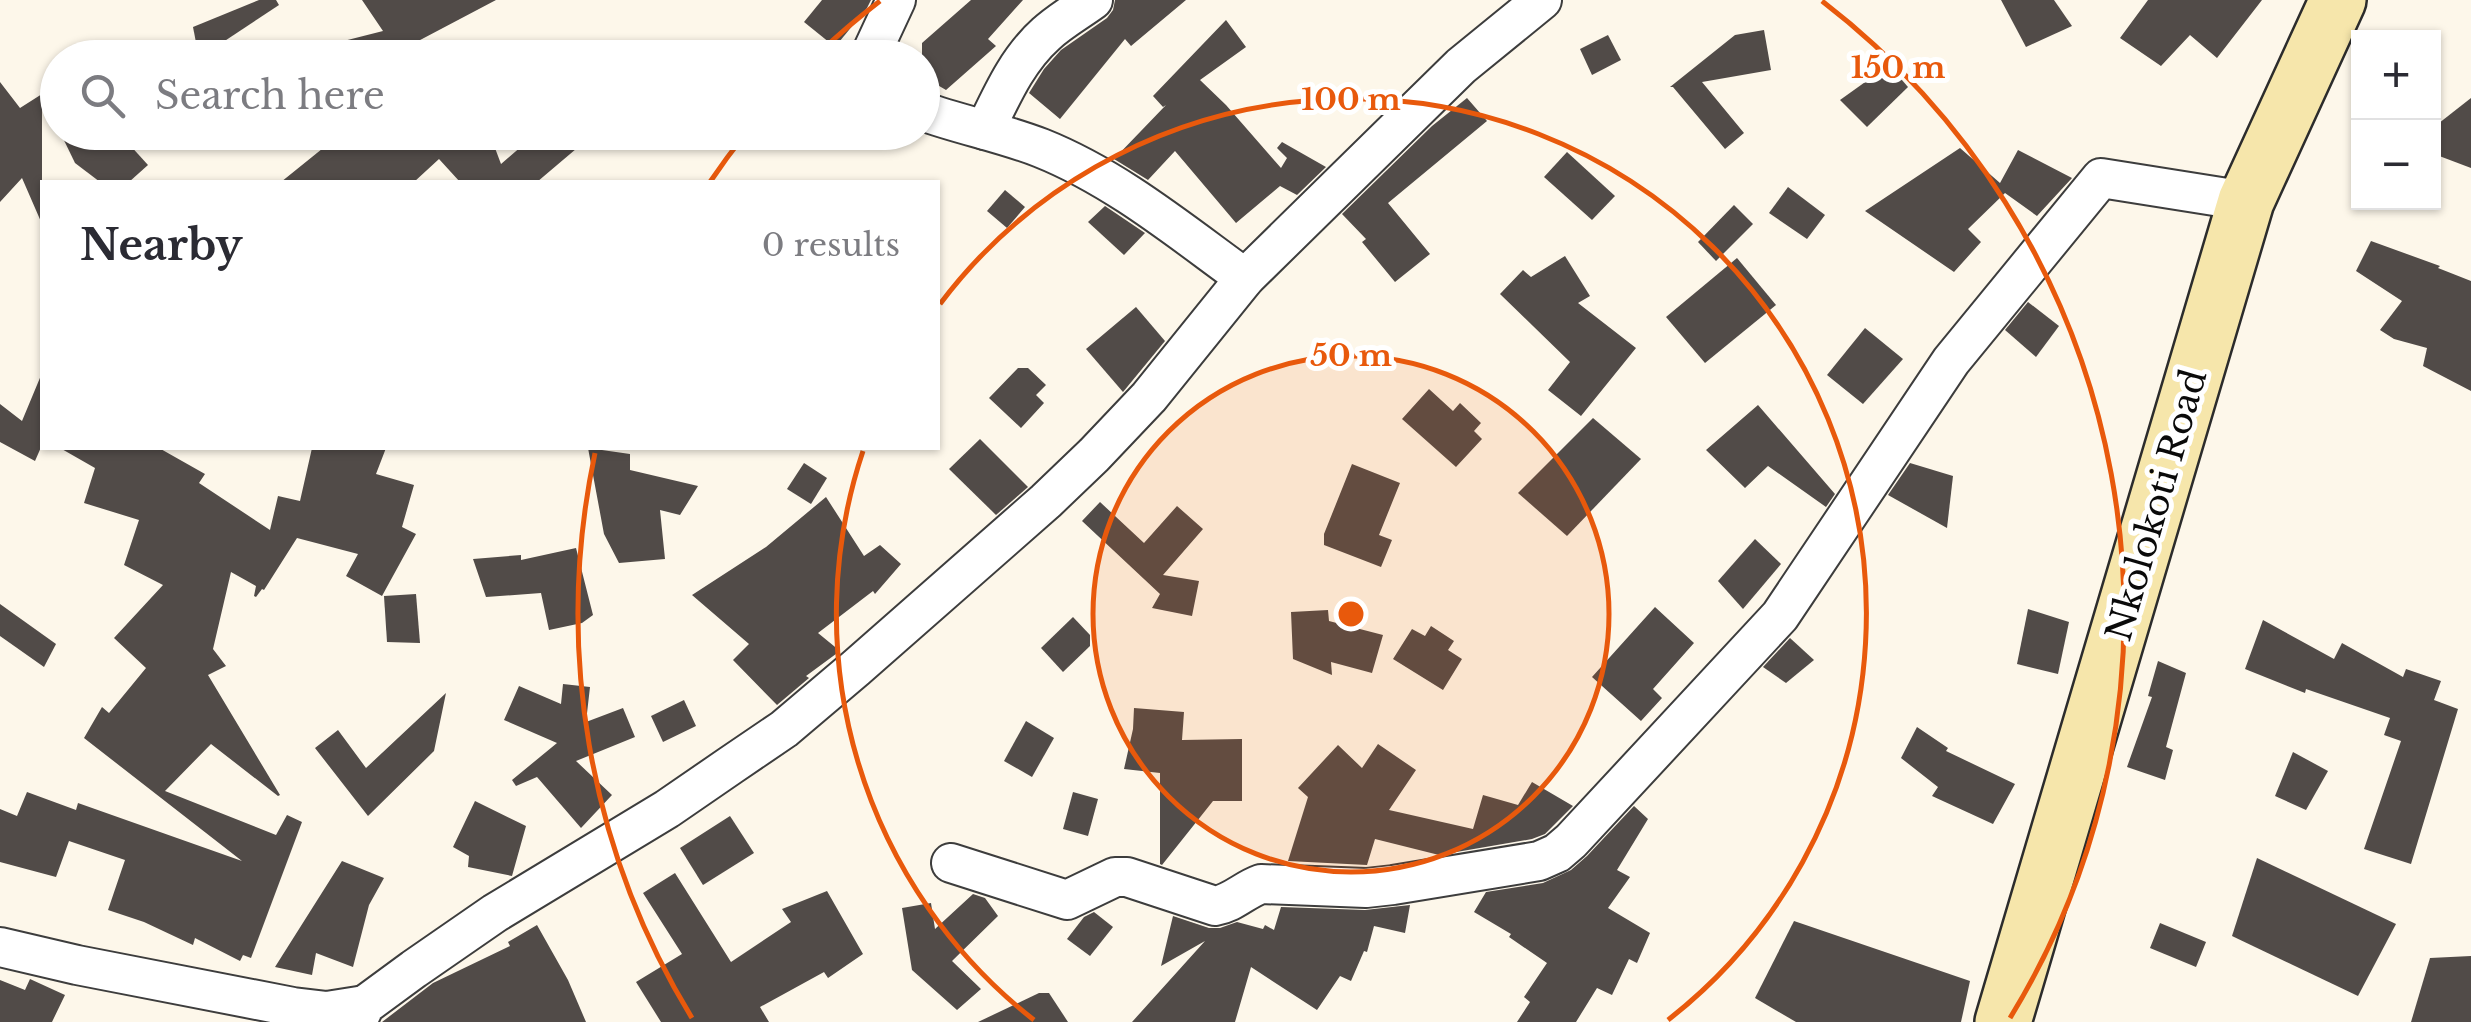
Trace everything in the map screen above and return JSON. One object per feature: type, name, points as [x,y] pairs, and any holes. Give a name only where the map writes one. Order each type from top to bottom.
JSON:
[{"type":"main road","name":"Nkolokoti Road","points":[[2003,1022],[2246,201],[2338,0]]},
{"type":"street","points":[[877,40],[896,0]]},
{"type":"street","points":[[985,130],[1011,75],[1031,50],[1046,34],[1093,0]]},
{"type":"street","points":[[0,947],[293,1007],[361,1014],[495,913],[667,809],[784,729],[1094,455],[1148,397],[1244,278],[1461,66],[1542,0]]},
{"type":"street","points":[[940,116],[1043,149],[1094,174],[1146,206],[1244,278]]},
{"type":"street","points":[[951,863],[1067,900],[1116,877],[1127,877],[1215,906],[1228,904],[1262,884],[1366,888],[1539,861],[1557,853],[1780,616],[1950,361],[2101,178],[2246,201]]},
{"type":"building","points":[[259,0],[276,0],[279,5],[226,40],[196,40],[193,27]]},
{"type":"building","points":[[362,0],[496,0],[420,40],[348,40],[383,31]]},
{"type":"building","points":[[822,0],[871,0],[841,40],[826,40],[804,22]]},
{"type":"building","points":[[971,0],[1023,0],[988,39],[996,46],[946,90],[940,86],[940,40],[925,40]]},
{"type":"building","points":[[1115,0],[1186,0],[1131,46],[1125,39],[1060,119],[1029,93],[1061,50],[1107,18]]},
{"type":"building","points":[[2001,0],[2054,0],[2072,26],[2026,47]]},
{"type":"building","points":[[2148,0],[2262,0],[2217,58],[2190,35],[2161,66],[2120,38]]},
{"type":"building","points":[[1226,20],[1246,47],[1200,80],[1281,168],[1287,158],[1277,148],[1282,142],[1326,167],[1297,195],[1280,186],[1236,223],[1175,151],[1148,180],[1114,159],[1166,105],[1163,107],[1153,96]]},
{"type":"building","points":[[1764,30],[1771,70],[1702,82],[1744,133],[1725,149],[1670,87],[1735,35]]},
{"type":"building","points":[[1608,35],[1621,60],[1592,75],[1580,49]]},
{"type":"building","points":[[1889,65],[1908,87],[1867,127],[1840,100]]},
{"type":"building","points":[[0,82],[20,108],[40,95],[40,219],[22,178],[0,202]]},
{"type":"building","points":[[1467,98],[1487,121],[1388,203],[1430,254],[1395,282],[1362,242],[1366,239],[1342,214],[1432,126]]},
{"type":"building","points":[[2471,98],[2471,168],[2441,157],[2441,122]]},
{"type":"building","points":[[1960,148],[2000,183],[2018,150],[2072,178],[2037,216],[2005,193],[1968,229],[1981,242],[1954,272],[1865,211]]},
{"type":"building","points":[[69,150],[134,150],[148,165],[131,180],[97,180],[75,163]]},
{"type":"building","points":[[321,150],[496,150],[501,164],[517,150],[575,150],[539,180],[458,180],[439,159],[416,180],[283,180]]},
{"type":"building","points":[[1567,152],[1615,196],[1592,220],[1544,177]]},
{"type":"building","points":[[1788,187],[1825,215],[1807,239],[1769,213]]},
{"type":"building","points":[[1005,190],[1025,207],[1007,228],[987,211]]},
{"type":"building","points":[[1734,205],[1753,224],[1716,261],[1698,242]]},
{"type":"building","points":[[1105,206],[1145,233],[1124,255],[1088,222]]},
{"type":"building","points":[[2371,241],[2471,281],[2471,391],[2423,366],[2427,348],[2394,339],[2380,330],[2402,301],[2356,271]]},
{"type":"building","points":[[1565,256],[1590,296],[1578,303],[1636,348],[1581,416],[1548,390],[1570,362],[1500,294],[1523,270],[1531,277]]},
{"type":"building","points":[[1737,258],[1776,305],[1705,363],[1666,317]]},
{"type":"building","points":[[2028,302],[2059,326],[2036,357],[2005,330]]},
{"type":"building","points":[[1136,307],[1165,341],[1123,392],[1086,349]]},
{"type":"building","points":[[1865,328],[1903,359],[1863,404],[1827,375]]},
{"type":"building","points":[[1018,368],[1028,368],[1046,385],[1036,395],[1044,403],[1021,428],[989,398]]},
{"type":"building","points":[[40,378],[40,450],[35,461],[0,442],[0,404],[22,421]]},
{"type":"building","points":[[1429,389],[1453,411],[1460,403],[1481,423],[1474,431],[1482,439],[1456,467],[1402,419]]},
{"type":"building","points":[[1758,405],[1835,494],[1826,507],[1768,466],[1745,488],[1706,450]]},
{"type":"building","points":[[1593,418],[1641,459],[1567,536],[1518,493]]},
{"type":"building","points":[[980,439],[1028,487],[996,515],[949,469]]},
{"type":"building","points":[[64,450],[163,450],[205,474],[199,483],[270,530],[278,496],[300,501],[312,450],[385,450],[376,474],[414,485],[402,527],[416,534],[382,596],[346,576],[358,554],[297,538],[256,597],[256,586],[231,572],[213,649],[226,666],[208,675],[280,795],[211,744],[165,791],[276,835],[287,815],[302,822],[251,958],[243,955],[240,961],[195,938],[193,945],[108,910],[125,860],[69,841],[56,877],[0,862],[0,809],[17,816],[27,792],[76,810],[78,803],[242,861],[84,738],[102,707],[109,713],[146,668],[114,638],[163,585],[124,565],[139,520],[84,503],[95,468]]},
{"type":"building","points":[[588,450],[630,454],[630,470],[698,486],[680,515],[660,510],[665,559],[619,563],[604,534]]},
{"type":"building","points":[[804,463],[827,478],[811,504],[787,489]]},
{"type":"building","points":[[1910,463],[1953,476],[1947,528],[1888,495]]},
{"type":"building","points":[[1352,464],[1400,483],[1379,535],[1392,540],[1381,567],[1324,545],[1324,534]]},
{"type":"building","points":[[826,497],[864,556],[880,545],[901,564],[875,594],[873,591],[818,633],[840,651],[806,676],[809,678],[777,705],[733,660],[749,644],[692,595],[766,547]]},
{"type":"building","points":[[1100,502],[1144,543],[1177,506],[1203,529],[1163,575],[1199,581],[1192,616],[1152,608],[1160,594],[1082,521]]},
{"type":"building","points":[[1755,539],[1781,564],[1743,609],[1718,581]]},
{"type":"building","points":[[576,548],[593,615],[582,623],[549,630],[541,593],[486,597],[473,559],[521,555],[521,560]]},
{"type":"building","points":[[416,594],[420,643],[387,642],[384,596]]},
{"type":"building","points":[[0,604],[56,644],[44,667],[0,636]]},
{"type":"building","points":[[1655,607],[1694,643],[1653,689],[1662,698],[1641,721],[1592,677]]},
{"type":"building","points":[[2028,609],[2069,622],[2058,674],[2017,664]]},
{"type":"building","points":[[1328,610],[1329,621],[1383,635],[1372,673],[1331,662],[1332,675],[1293,659],[1291,612]]},
{"type":"building","points":[[1073,617],[1090,635],[1090,646],[1063,672],[1041,648]]},
{"type":"building","points":[[2263,620],[2334,659],[2342,643],[2403,677],[2406,669],[2441,681],[2434,700],[2458,709],[2411,864],[2364,849],[2401,741],[2384,735],[2390,718],[2306,689],[2305,693],[2245,669]]},
{"type":"building","points":[[1431,626],[1454,641],[1448,650],[1462,659],[1443,690],[1393,659],[1412,629],[1425,636]]},
{"type":"building","points":[[1790,638],[1814,660],[1786,683],[1763,667]]},
{"type":"building","points":[[2158,661],[2186,673],[2166,747],[2173,750],[2165,780],[2127,767],[2152,697],[2148,696]]},
{"type":"building","points":[[563,684],[590,687],[586,722],[623,708],[635,737],[576,761],[612,795],[581,828],[537,777],[516,786],[512,780],[557,743],[504,720],[519,686],[561,704]]},
{"type":"building","points":[[446,693],[434,751],[368,816],[315,748],[338,730],[366,768]]},
{"type":"building","points":[[684,700],[696,726],[663,742],[651,716]]},
{"type":"building","points":[[1134,708],[1184,712],[1182,740],[1242,739],[1242,801],[1213,801],[1162,865],[1160,773],[1124,769]]},
{"type":"building","points":[[1026,721],[1054,738],[1032,777],[1004,761]]},
{"type":"building","points":[[1917,727],[1948,748],[1946,751],[2015,784],[1993,824],[1932,796],[1938,787],[1901,758]]},
{"type":"building","points":[[1378,744],[1416,770],[1389,810],[1473,829],[1483,795],[1518,805],[1532,782],[1573,806],[1545,834],[1532,839],[1439,855],[1375,839],[1367,865],[1288,861],[1308,797],[1298,788],[1338,745],[1362,768]]},
{"type":"building","points":[[2293,752],[2328,771],[2306,810],[2275,796]]},
{"type":"building","points":[[1073,792],[1098,799],[1088,836],[1063,829]]},
{"type":"building","points":[[475,801],[526,826],[512,876],[468,867],[469,856],[453,847]]},
{"type":"building","points":[[1634,806],[1648,819],[1617,870],[1630,877],[1608,908],[1650,933],[1637,963],[1629,959],[1612,995],[1597,988],[1576,1022],[1517,1022],[1530,1002],[1524,997],[1547,963],[1509,937],[1511,934],[1474,912],[1486,892],[1543,883],[1571,870]]},
{"type":"building","points":[[730,816],[754,853],[703,885],[680,848]]},
{"type":"building","points":[[2257,858],[2396,924],[2358,996],[2232,936]]},
{"type":"building","points":[[342,861],[384,878],[369,905],[353,967],[316,953],[312,975],[275,967]]},
{"type":"building","points":[[675,873],[731,962],[791,922],[782,909],[827,891],[863,954],[828,978],[824,972],[760,1007],[769,1022],[661,1022],[636,982],[682,954],[643,893]]},
{"type":"building","points":[[973,894],[985,898],[998,916],[952,961],[981,989],[957,1010],[912,970],[902,908],[931,903],[935,929]]},
{"type":"building","points":[[1410,905],[1405,933],[1374,926],[1367,952],[1364,951],[1351,981],[1340,976],[1317,1010],[1251,967],[1235,1022],[1132,1022],[1205,941],[1161,966],[1173,916],[1209,928],[1237,922],[1274,930],[1281,907],[1365,910]]},
{"type":"building","points":[[1094,912],[1113,927],[1090,956],[1067,939],[1084,917]]},
{"type":"building","points":[[1794,921],[1970,981],[1961,1022],[1796,1022],[1755,998]]},
{"type":"building","points":[[2160,923],[2206,942],[2196,967],[2150,948]]},
{"type":"building","points":[[537,925],[586,1022],[382,1022],[433,983],[510,946],[508,942]]},
{"type":"building","points":[[2471,956],[2471,1022],[2411,1022],[2430,958]]},
{"type":"building","points":[[30,979],[65,995],[52,1022],[0,1022],[0,980],[25,990]]},
{"type":"building","points":[[1039,993],[1049,993],[1068,1022],[978,1022]]}]
